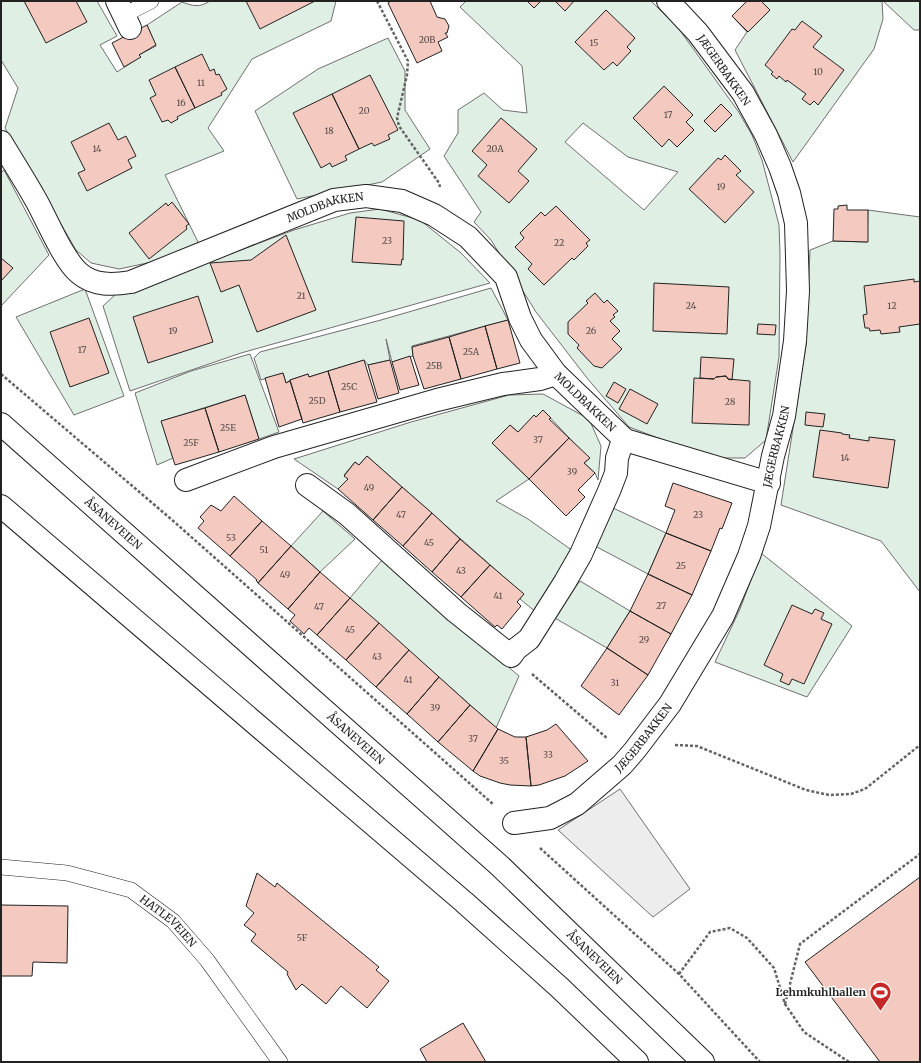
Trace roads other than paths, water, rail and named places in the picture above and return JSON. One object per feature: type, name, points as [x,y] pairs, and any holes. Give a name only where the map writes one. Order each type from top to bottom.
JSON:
[{"type":"main road","name":"JÆGERBAKKEN","points":[[514,823],[550,818],[577,804],[622,765],[670,704],[723,616],[749,556],[759,526],[769,483],[773,456],[784,416],[795,341],[798,291],[796,223],[789,193],[780,167],[766,135],[743,93],[698,33],[668,1]]},
{"type":"main road","name":"MOLDBAKKEN","points":[[1,142],[36,200],[69,261],[80,274],[96,283],[114,285],[131,282],[334,200],[366,196],[402,201],[434,215],[468,237],[506,277],[520,318],[531,340],[556,374],[626,440],[769,483]]},
{"type":"main road","points":[[186,480],[274,447],[437,400],[503,384],[540,379],[556,374]]},
{"type":"main road","name":"ÅSANEVEIEN","points":[[1,424],[500,866],[702,1062]]},
{"type":"main road","name":"MOLDBAKKEN","points":[[307,485],[347,514],[456,612],[511,656],[516,649],[529,639],[565,582],[580,554],[609,491],[616,473],[617,458],[621,446],[626,440]]},
{"type":"main road","points":[[1,506],[464,902],[560,987],[637,1062]]},
{"type":"lane","points":[[124,15],[151,1]]},
{"type":"lane","name":"HATLEVEIEN","points":[[1,867],[67,873],[131,890],[173,920],[207,960],[280,1062]]},
{"type":"place","name":"Lehmkuhlhallen","points":[[881,1012]]}]
